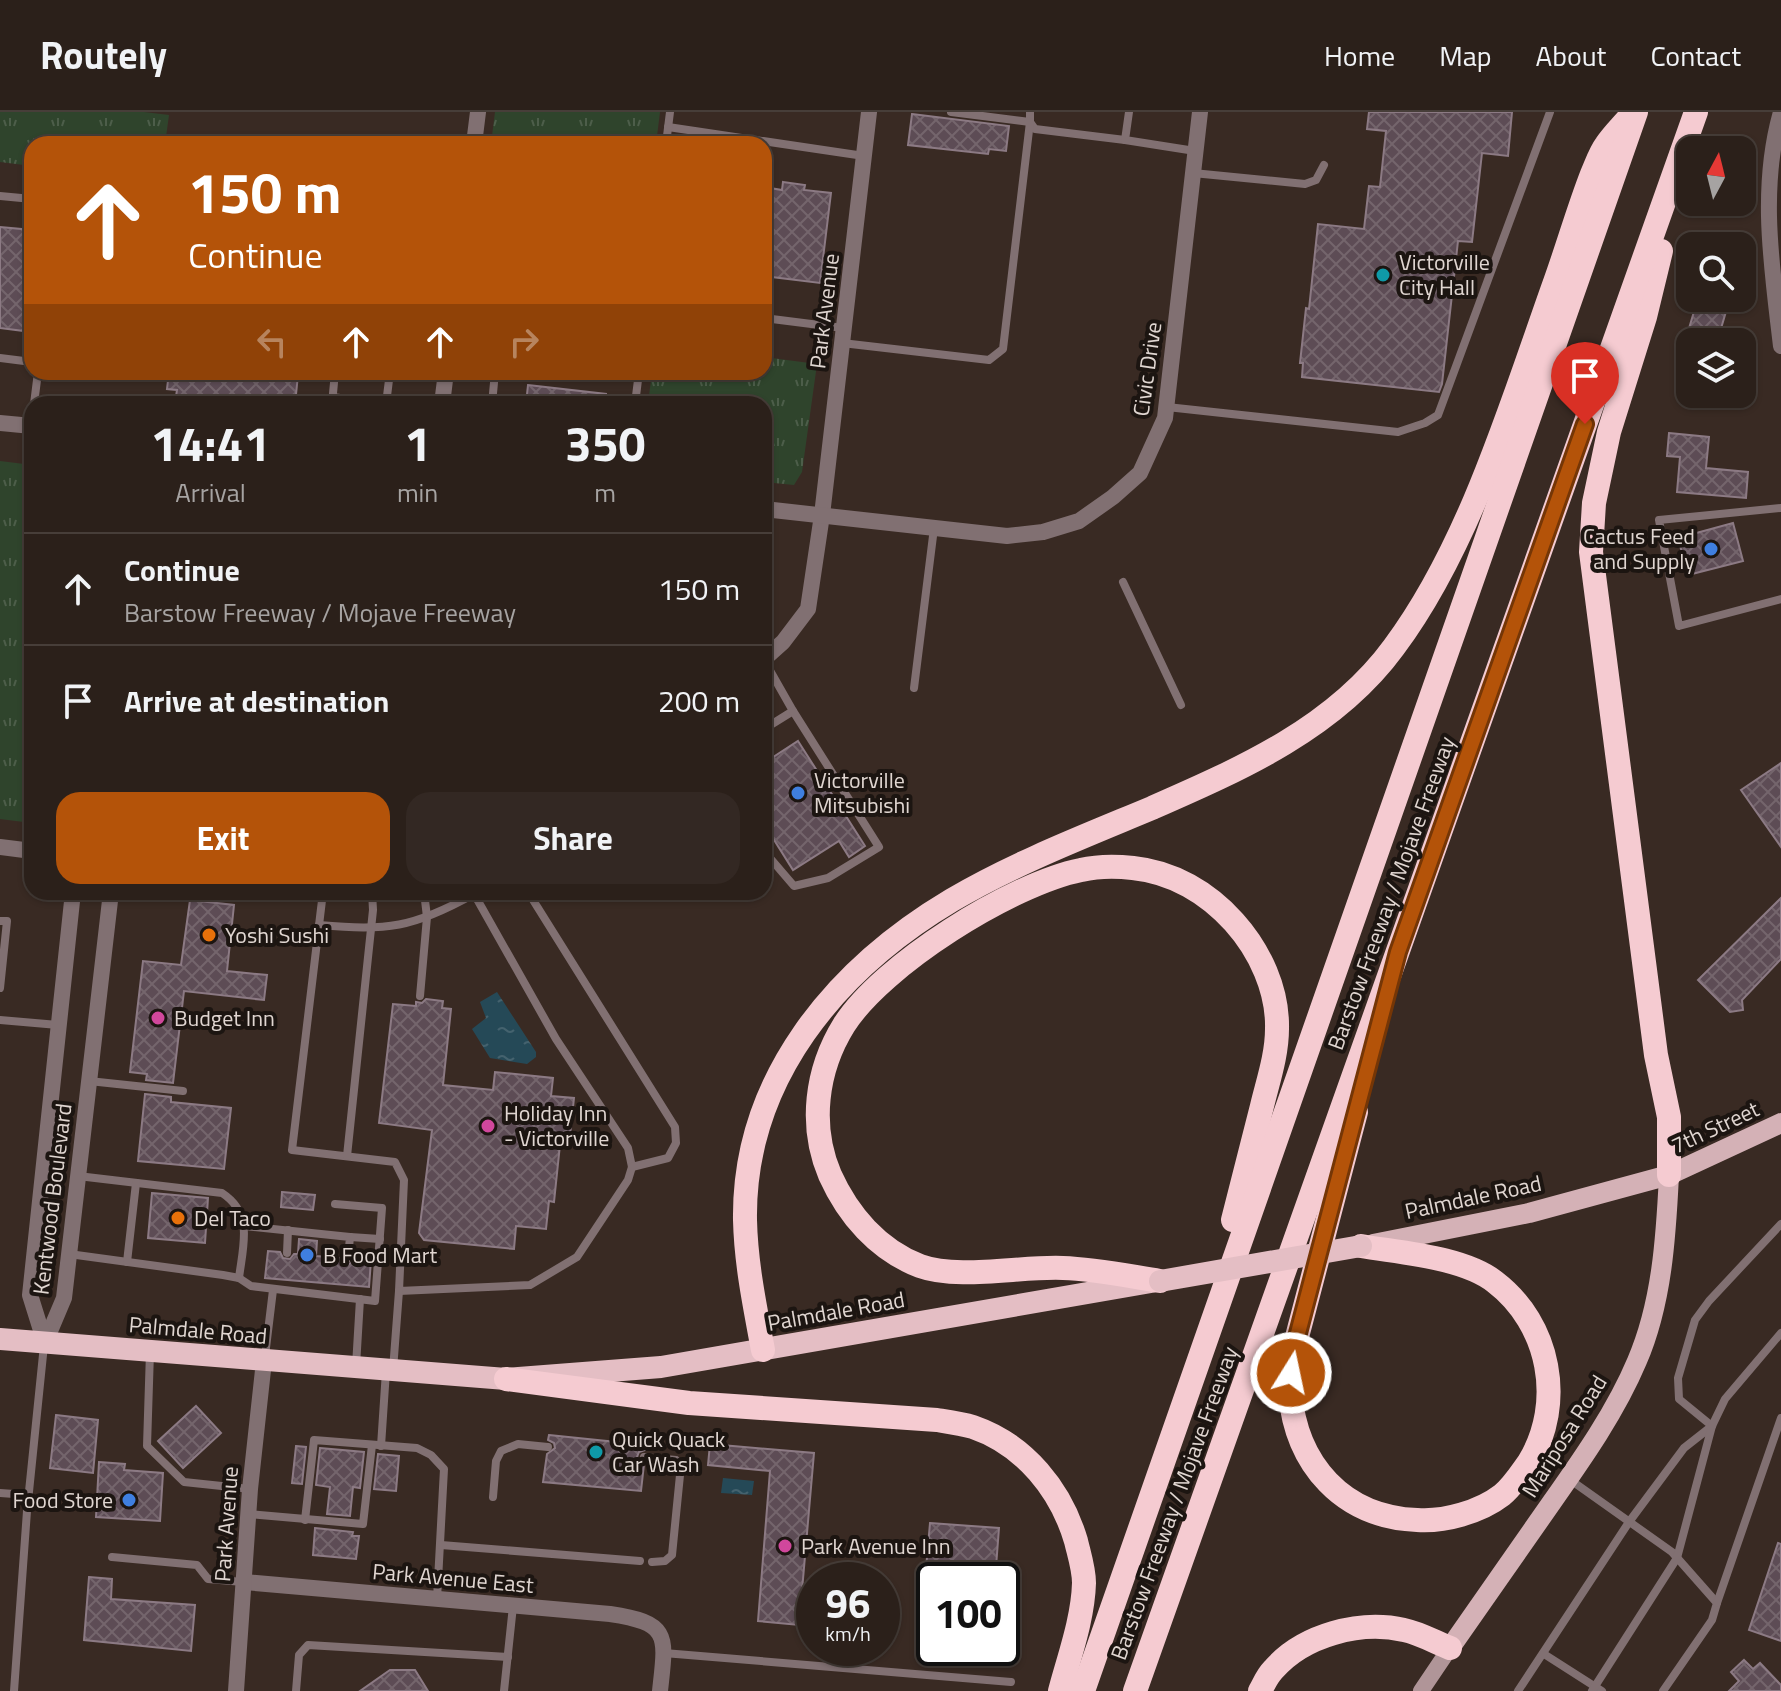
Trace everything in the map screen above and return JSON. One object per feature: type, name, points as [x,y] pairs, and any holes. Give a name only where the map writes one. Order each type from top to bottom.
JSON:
[{"type":"highway","points":[[763,1350],[746,1250],[746,1201],[751,1156],[765,1104],[797,1042],[861,968],[933,912],[1002,874],[1210,783],[1274,751],[1326,715],[1369,677],[1421,609],[1458,535],[1524,369],[1603,148],[1635,112]]},
{"type":"highway","name":"Barstow Freeway / Mojave Freeway","points":[[1083,1691],[1635,112]]},
{"type":"highway","points":[[1669,1175],[1669,1117],[1656,1055],[1591,552],[1594,503],[1609,432],[1645,317],[1692,122]]},
{"type":"highway","name":"Barstow Freeway / Mojave Freeway","points":[[1135,1691],[1692,122]]},
{"type":"highway","points":[[1160,1281],[1064,1268],[949,1271],[920,1266],[895,1253],[862,1226],[837,1189],[820,1148],[817,1113],[822,1076],[839,1035],[863,1001],[910,960],[983,911],[1029,887],[1082,870],[1118,867],[1145,869],[1197,890],[1221,908],[1240,929],[1261,961],[1274,996],[1277,1029],[1274,1059],[1194,1369]]},
{"type":"highway","points":[[1361,1246],[1470,1269],[1494,1282],[1517,1304],[1533,1330],[1550,1385],[1546,1419],[1538,1446],[1520,1476],[1502,1495],[1475,1509],[1434,1521],[1395,1519],[1363,1509],[1335,1491],[1312,1463],[1298,1433],[1290,1391],[1292,1356],[1398,952]]},
{"type":"highway","name":"Palmdale Road","points":[[0,1339],[506,1379],[661,1367],[1361,1246]]},
{"type":"highway","points":[[506,1379],[689,1403],[937,1420],[973,1427],[1005,1443],[1034,1463],[1057,1497],[1071,1526],[1081,1560],[1084,1583],[1060,1691]]},
{"type":"highway","points":[[1260,1691],[1272,1670],[1300,1647],[1329,1635],[1363,1627],[1405,1630],[1450,1648]]},
{"type":"main road","name":"7th Street","points":[[1669,1175],[1781,1123]]},
{"type":"main road","name":"Palmdale Road","points":[[1361,1246],[1529,1213],[1669,1175]]},
{"type":"main road","name":"Mariposa Road","points":[[1421,1691],[1568,1478],[1606,1420],[1638,1360],[1656,1299],[1667,1223],[1669,1175]]},
{"type":"street","points":[[475,136],[478,112]]},
{"type":"street","name":"Park Avenue","points":[[772,652],[808,609],[822,515],[869,112]]},
{"type":"street","name":"Civic Drive","points":[[772,510],[1007,536],[1043,532],[1079,521],[1140,473],[1165,418],[1200,112]]},
{"type":"street","points":[[1781,112],[1771,160],[1768,197],[1781,346]]},
{"type":"street","points":[[0,423],[24,425]]},
{"type":"street","points":[[0,847],[24,850]]},
{"type":"street","name":"Kentwood Boulevard","points":[[45,1343],[30,1295],[72,900]]},
{"type":"street","name":"Kentwood Boulevard","points":[[45,1343],[64,1298],[110,900]]},
{"type":"street","name":"Park Avenue","points":[[236,1691],[250,1489],[264,1361]]},
{"type":"street","name":"Park Avenue East","points":[[244,1582],[632,1617],[655,1627],[663,1640],[664,1653]]},
{"type":"street","points":[[660,1691],[664,1653]]},
{"type":"lane","points":[[667,136],[670,112]]},
{"type":"lane","points":[[951,112],[1030,117]]},
{"type":"lane","points":[[1125,140],[1129,112]]},
{"type":"lane","points":[[1166,407],[1398,432],[1438,415],[1550,112]]},
{"type":"lane","points":[[1030,117],[1035,129],[1195,151]]},
{"type":"lane","points":[[772,320],[989,360],[1003,349],[1030,117]]},
{"type":"lane","points":[[668,127],[729,136]]},
{"type":"lane","points":[[772,142],[864,156]]},
{"type":"lane","points":[[1192,173],[1305,184],[1316,180],[1324,165]]},
{"type":"lane","points":[[0,196],[24,198]]},
{"type":"lane","points":[[0,358],[24,361]]},
{"type":"lane","points":[[1781,508],[1659,520],[1679,626],[1781,599]]},
{"type":"lane","points":[[914,688],[934,528]]},
{"type":"lane","points":[[1123,582],[1181,705]]},
{"type":"lane","points":[[772,673],[879,847],[828,878],[794,886],[772,860]]},
{"type":"lane","points":[[772,724],[793,711]]},
{"type":"lane","points":[[249,1514],[363,1524],[390,1371],[399,1291],[404,1180],[395,1162],[292,1150],[322,900]]},
{"type":"lane","points":[[347,1156],[372,900]]},
{"type":"lane","points":[[420,996],[427,917],[425,900]]},
{"type":"lane","points":[[319,925],[371,929],[409,924],[460,900]]},
{"type":"lane","points":[[399,1291],[530,1285],[577,1257],[628,1180],[632,1167],[628,1148],[556,1039],[478,900]]},
{"type":"lane","points":[[533,900],[675,1127],[676,1143],[668,1158],[632,1167]]},
{"type":"lane","points":[[0,921],[7,921],[0,988]]},
{"type":"lane","points":[[0,1020],[58,1025]]},
{"type":"lane","points":[[89,1081],[183,1091]]},
{"type":"lane","points":[[78,1176],[222,1193],[236,1203],[245,1226],[239,1278]]},
{"type":"lane","points":[[127,1262],[136,1183]]},
{"type":"lane","points":[[69,1254],[239,1278],[251,1286],[273,1290],[375,1301],[382,1208],[335,1204]]},
{"type":"lane","points":[[1712,1426],[1679,1399],[1677,1393],[1678,1378],[1695,1320],[1781,1224]]},
{"type":"lane","points":[[245,1226],[380,1239]]},
{"type":"lane","points":[[287,1253],[288,1230]]},
{"type":"lane","points":[[348,1258],[350,1237]]},
{"type":"lane","points":[[285,1291],[286,1279]]},
{"type":"lane","points":[[344,1298],[346,1285]]},
{"type":"lane","points":[[264,1361],[273,1290]]},
{"type":"lane","points":[[356,1368],[360,1299]]},
{"type":"lane","points":[[1544,1654],[1596,1689],[1677,1558],[1712,1426],[1725,1399],[1781,1333]]},
{"type":"lane","points":[[14,1691],[28,1495],[45,1343]]},
{"type":"lane","points":[[150,1351],[147,1446],[184,1482],[250,1489]]},
{"type":"lane","points":[[1663,1691],[1712,1620],[1781,1418]]},
{"type":"lane","points":[[1518,1691],[1629,1522],[1684,1448],[1712,1426]]},
{"type":"lane","points":[[305,1520],[314,1440],[417,1448],[431,1455],[444,1469],[437,1599]]},
{"type":"lane","points":[[493,1497],[496,1461],[501,1451],[518,1444],[548,1447]]},
{"type":"lane","points":[[644,1457],[676,1460],[681,1465],[672,1555],[665,1561],[652,1562]]},
{"type":"lane","points":[[1568,1478],[1677,1558],[1717,1603]]},
{"type":"lane","points":[[0,1493],[28,1495]]},
{"type":"lane","points":[[441,1545],[640,1561]]},
{"type":"lane","points":[[112,1557],[197,1565],[208,1579],[244,1582]]},
{"type":"lane","points":[[504,1691],[513,1606]]},
{"type":"lane","points":[[296,1691],[299,1655],[308,1645],[508,1657]]},
{"type":"lane","points":[[664,1653],[1011,1682]]},
{"type":"green space","points":[[0,112],[144,112],[169,115],[166,136],[24,136],[24,165],[0,162]]},
{"type":"green space","points":[[495,112],[660,112],[657,136],[492,136]]},
{"type":"green space","points":[[772,358],[817,364],[802,472],[794,485],[772,483],[772,396],[649,396],[651,380],[772,380]]},
{"type":"green space","points":[[0,461],[24,464],[24,822],[0,819]]},
{"type":"water","points":[[497,992],[536,1052],[536,1057],[527,1064],[490,1058],[472,1029],[486,1018],[480,1002]]},
{"type":"water","points":[[723,1478],[754,1481],[752,1495],[721,1493]]},
{"type":"building","name":"Victorville City Hall","points":[[1369,112],[1512,112],[1508,156],[1482,153],[1472,242],[1458,241],[1439,392],[1302,377],[1303,363],[1300,363],[1318,224],[1364,229],[1369,186],[1380,187],[1386,131],[1367,129]]},
{"type":"building","points":[[912,114],[1009,126],[1006,151],[989,149],[988,154],[908,145]]},
{"type":"building","points":[[783,182],[805,185],[804,190],[831,193],[820,283],[772,277],[772,188],[782,190]]},
{"type":"building","points":[[0,227],[24,229],[24,331],[0,328]]},
{"type":"building","points":[[1694,312],[1726,312],[1721,328],[1689,328]]},
{"type":"building","points":[[168,380],[297,380],[296,396],[176,396],[177,390],[167,389]]},
{"type":"building","points":[[528,385],[606,394],[606,396],[527,396]]},
{"type":"building","points":[[1669,433],[1709,437],[1706,468],[1748,472],[1746,498],[1677,492],[1680,457],[1667,456]]},
{"type":"building","name":"Cactus Feed and Supply","points":[[1733,523],[1743,561],[1688,575],[1678,538]]},
{"type":"building","name":"Victorville Mitsubishi","points":[[798,741],[865,846],[849,857],[839,841],[793,870],[772,837],[772,758]]},
{"type":"building","points":[[1781,763],[1781,847],[1741,790]]},
{"type":"building","points":[[1781,898],[1781,959],[1742,1000],[1743,1010],[1730,1012],[1698,980]]},
{"type":"building","name":"Budget Inn","points":[[190,900],[234,905],[227,971],[267,975],[264,1000],[184,991],[173,1083],[146,1080],[147,1074],[130,1072],[143,961],[181,965]]},
{"type":"building","name":"Holiday Inn - Victorville","points":[[426,999],[443,1001],[442,1008],[451,1009],[443,1085],[493,1090],[495,1072],[553,1078],[551,1096],[574,1098],[570,1136],[561,1135],[554,1202],[549,1201],[546,1229],[516,1226],[514,1249],[424,1240],[419,1233],[432,1130],[379,1123],[393,1004],[416,1006],[416,1002],[422,1003]]},
{"type":"building","points":[[145,1094],[171,1097],[171,1102],[231,1108],[224,1169],[138,1161]]},
{"type":"building","points":[[282,1192],[315,1195],[313,1210],[281,1207]]},
{"type":"building","name":"Del Taco","points":[[152,1193],[208,1198],[205,1243],[148,1238]]},
{"type":"building","points":[[299,1239],[317,1241],[316,1256],[341,1258],[348,1265],[355,1259],[371,1260],[369,1287],[265,1278],[268,1251],[280,1252],[283,1258],[290,1259],[298,1254]]},
{"type":"building","points":[[196,1406],[221,1433],[183,1468],[158,1441]]},
{"type":"building","points":[[56,1415],[98,1420],[93,1473],[50,1468]]},
{"type":"building","points":[[549,1435],[645,1445],[645,1450],[639,1452],[637,1457],[644,1464],[641,1491],[543,1482],[547,1454],[555,1448],[554,1443],[548,1440]]},
{"type":"building","name":"Park Avenue Inn","points":[[710,1444],[814,1453],[804,1562],[796,1562],[796,1625],[758,1621],[770,1471],[708,1465]]},
{"type":"building","points":[[296,1446],[306,1447],[302,1484],[292,1483]]},
{"type":"building","points":[[320,1448],[364,1452],[360,1488],[353,1487],[350,1516],[327,1514],[330,1487],[316,1485]]},
{"type":"building","points":[[378,1454],[399,1456],[396,1491],[374,1489]]},
{"type":"building","name":"Food Store","points":[[99,1462],[125,1464],[124,1470],[163,1473],[160,1521],[96,1517]]},
{"type":"building","points":[[930,1523],[999,1528],[996,1562],[927,1562]]},
{"type":"building","points":[[315,1528],[353,1532],[352,1536],[359,1536],[356,1559],[313,1555]]},
{"type":"building","points":[[1778,1543],[1781,1544],[1781,1641],[1749,1630]]},
{"type":"building","points":[[89,1577],[112,1579],[111,1599],[195,1605],[191,1651],[84,1640]]},
{"type":"building","points":[[1744,1660],[1753,1669],[1760,1663],[1781,1685],[1781,1691],[1729,1691],[1739,1681],[1731,1672]]},
{"type":"building","points":[[390,1670],[415,1670],[428,1691],[360,1691]]},
{"type":"place","name":"Victorville City Hall","points":[[1383,275]]},
{"type":"place","name":"Cactus Feed and Supply","points":[[1711,549]]},
{"type":"place","name":"Victorville Mitsubishi","points":[[798,793]]},
{"type":"place","name":"Yoshi Sushi","points":[[209,935]]},
{"type":"place","name":"Budget Inn","points":[[158,1018]]},
{"type":"place","name":"Holiday Inn - Victorville","points":[[488,1126]]},
{"type":"place","name":"Del Taco","points":[[178,1218]]},
{"type":"place","name":"B Food Mart","points":[[307,1255]]},
{"type":"place","name":"Quick Quack Car Wash","points":[[596,1452]]},
{"type":"place","name":"Food Store","points":[[129,1500]]},
{"type":"place","name":"Park Avenue Inn","points":[[785,1546]]},
{"type":"route","points":[[1291,1373],[1292,1356],[1398,952],[1585,424]]}]
